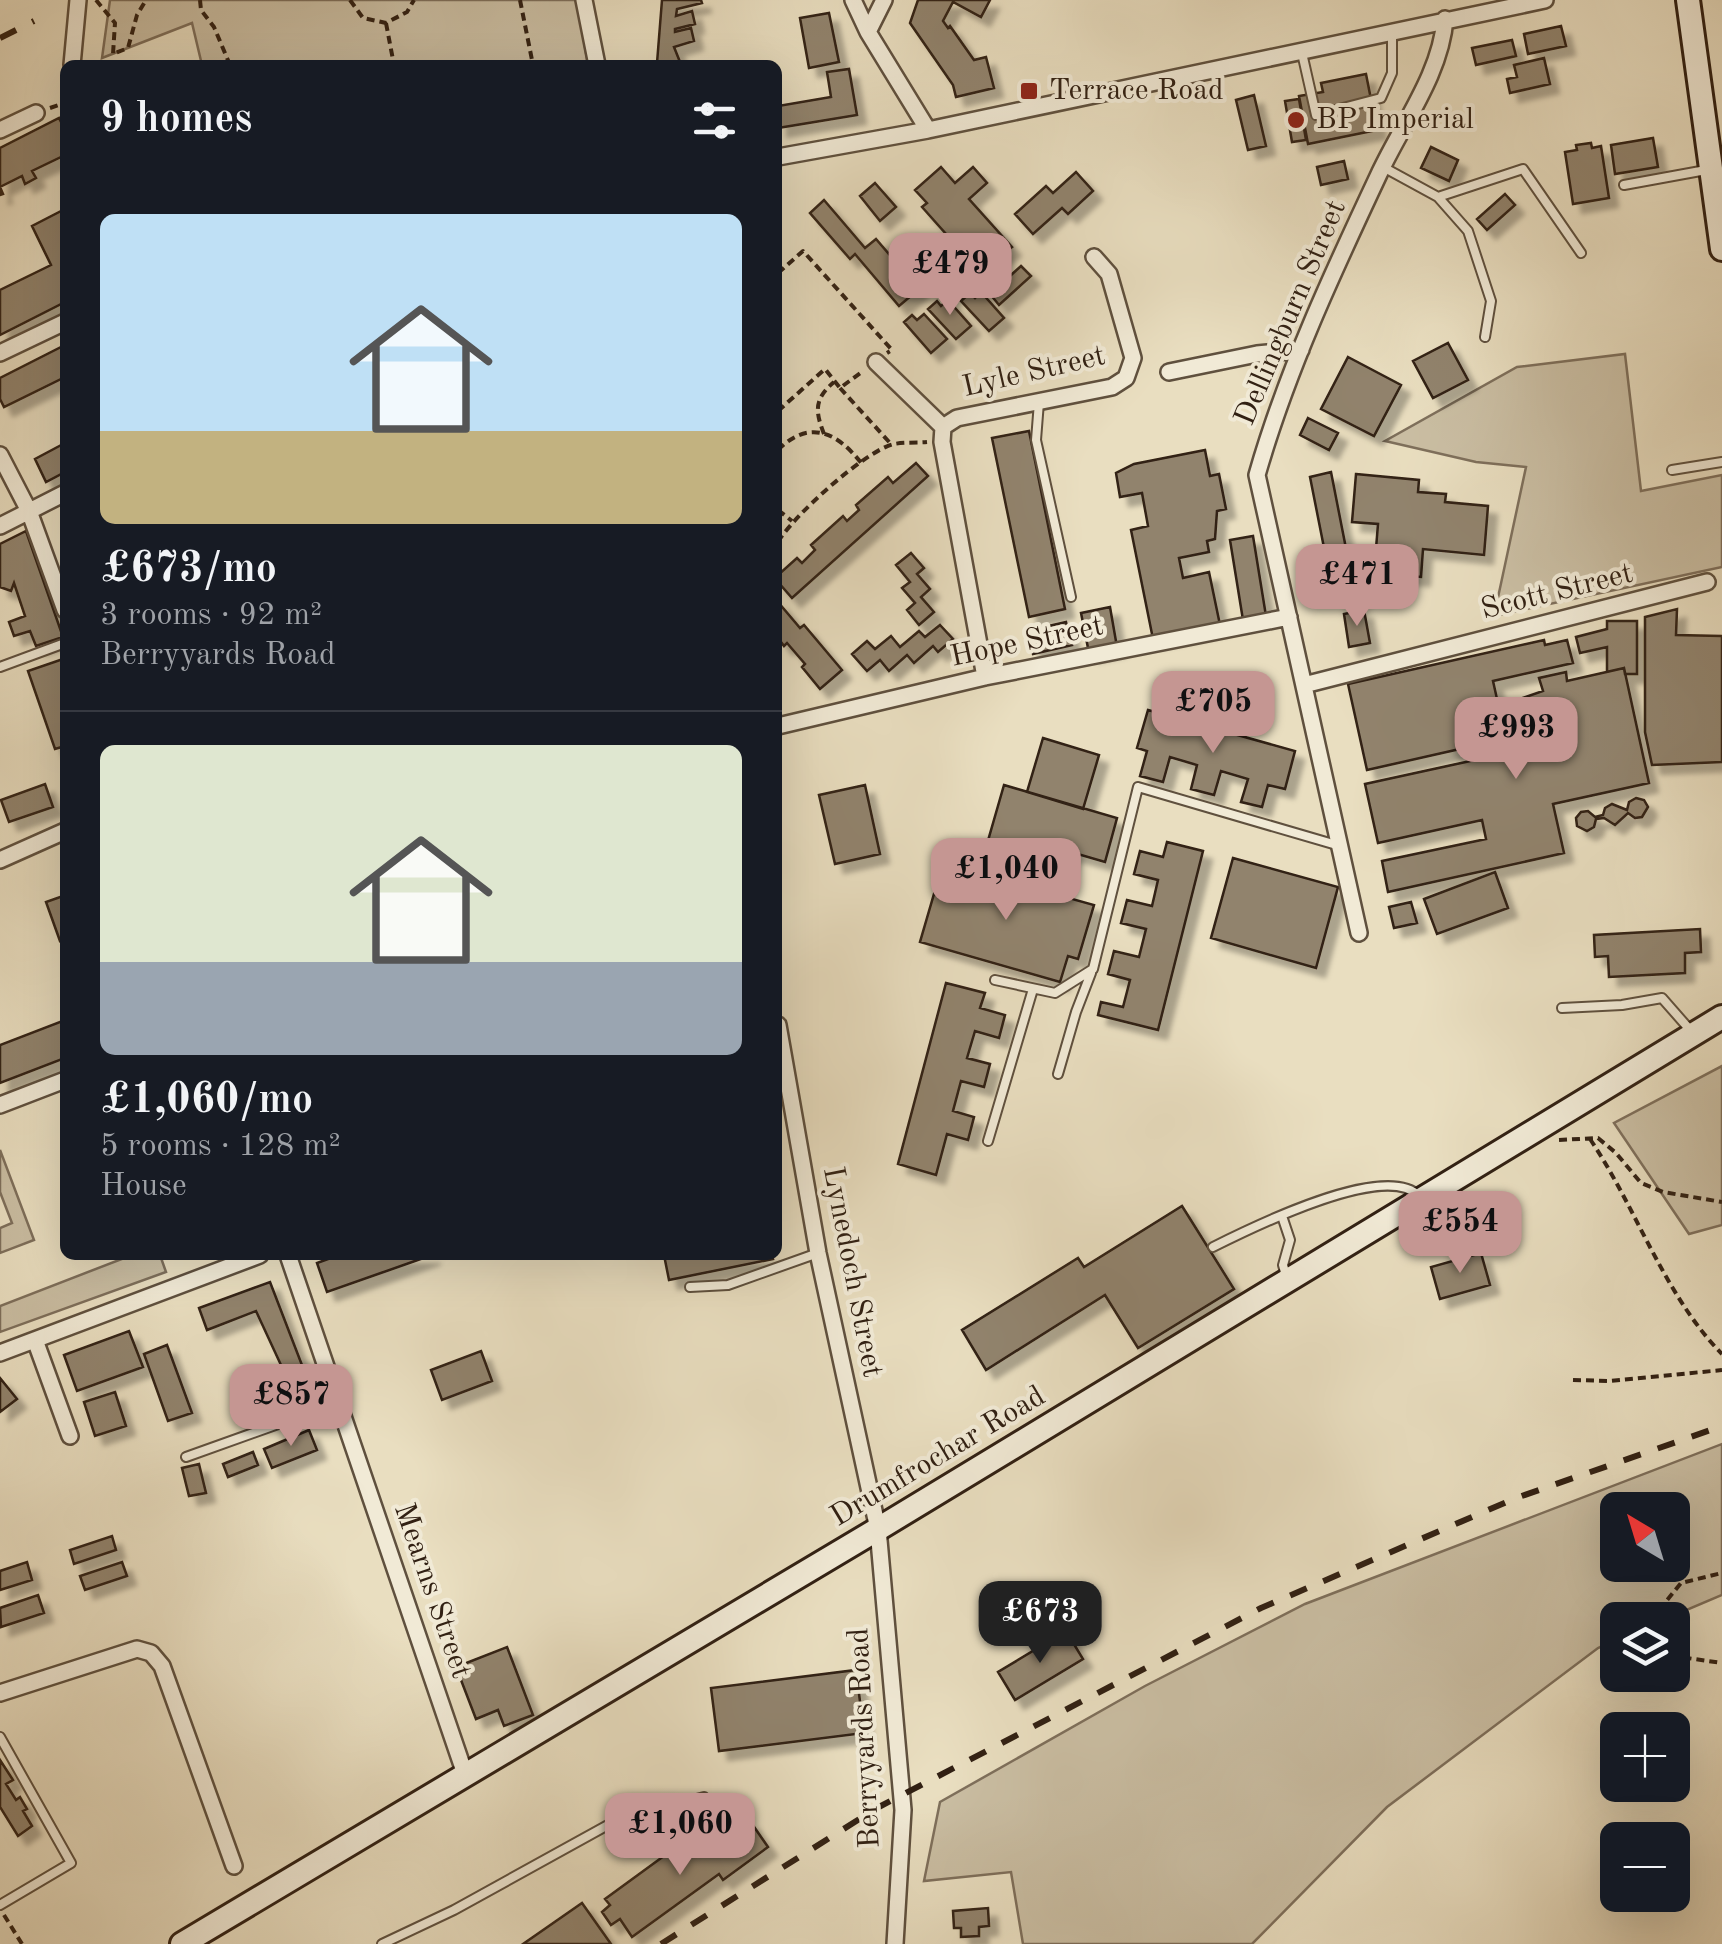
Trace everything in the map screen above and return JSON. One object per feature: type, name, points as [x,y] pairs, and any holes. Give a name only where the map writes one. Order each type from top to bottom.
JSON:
[{"type":"main road","points":[[1670,0],[1688,8],[1713,155],[1722,249]]},
{"type":"main road","name":"Drumfrochar Road","points":[[182,1944],[878,1529],[1722,1017]]},
{"type":"street","points":[[72,60],[78,0]]},
{"type":"street","points":[[584,0],[596,60]]},
{"type":"street","points":[[853,0],[928,130]]},
{"type":"street","points":[[868,32],[884,0]]},
{"type":"street","points":[[782,156],[928,130],[1544,0]]},
{"type":"street","name":"Dellingburn Street","points":[[1359,933],[1257,475],[1277,405],[1383,167],[1443,47],[1445,19]]},
{"type":"street","points":[[0,130],[36,113]]},
{"type":"street","name":"Lyle Street","points":[[876,362],[942,434],[958,418],[1112,388],[1126,378],[1133,358],[1109,274],[1094,257]]},
{"type":"street","points":[[0,354],[60,324]]},
{"type":"street","points":[[1169,372],[1257,354],[1301,350]]},
{"type":"street","points":[[942,434],[984,677]]},
{"type":"street","points":[[0,455],[29,511],[60,596]]},
{"type":"street","points":[[0,526],[60,496]]},
{"type":"street","name":"Scott Street","points":[[1304,685],[1707,582]]},
{"type":"street","name":"Hope Street","points":[[782,725],[984,677],[1290,617]]},
{"type":"street","points":[[0,860],[60,833]]},
{"type":"street","name":"Lynedoch Street","points":[[782,1048],[818,1253],[878,1529]]},
{"type":"street","points":[[0,1105],[60,1082]]},
{"type":"street","points":[[0,1353],[247,1260]]},
{"type":"street","name":"Mearns Street","points":[[290,1260],[465,1774]]},
{"type":"street","points":[[34,1340],[70,1436]]},
{"type":"street","name":"Berryyards Road","points":[[878,1529],[903,1810],[894,1944]]},
{"type":"street","points":[[0,1694],[138,1649],[151,1653],[162,1666],[234,1866]]},
{"type":"lane","points":[[1301,50],[1316,115],[1381,98],[1392,72],[1392,30]]},
{"type":"lane","points":[[1624,184],[1713,155]]},
{"type":"lane","points":[[1383,167],[1438,197],[1468,231],[1491,300],[1486,338]]},
{"type":"lane","points":[[1438,197],[1523,169],[1582,253]]},
{"type":"lane","points":[[1039,402],[1036,440],[1071,597]]},
{"type":"lane","points":[[1672,470],[1722,462]]},
{"type":"lane","points":[[0,666],[60,645]]},
{"type":"lane","points":[[1058,1074],[1093,969],[1138,787],[1340,846]]},
{"type":"lane","points":[[994,980],[1055,993],[1093,969]]},
{"type":"lane","points":[[988,1141],[1033,988]]},
{"type":"lane","points":[[1562,1008],[1662,998],[1694,1035]]},
{"type":"lane","points":[[1213,1247],[1282,1216],[1361,1188],[1402,1186],[1423,1200]]},
{"type":"lane","points":[[1282,1216],[1290,1240],[1283,1265],[1288,1282]]},
{"type":"lane","points":[[690,1286],[728,1285],[818,1253]]},
{"type":"lane","points":[[186,1457],[338,1402]]},
{"type":"lane","points":[[0,1737],[71,1863],[0,1909]]},
{"type":"lane","points":[[382,1944],[454,1910],[618,1820],[704,1797]]},
{"type":"path","points":[[96,0],[115,23],[114,54],[128,48],[136,15],[146,0]]},
{"type":"path","points":[[200,0],[201,10],[214,27],[228,60]]},
{"type":"path","points":[[350,0],[363,18],[386,23],[406,12],[414,0]]},
{"type":"path","points":[[520,0],[532,60]]},
{"type":"path","points":[[386,23],[393,60]]},
{"type":"path","points":[[782,269],[803,251],[892,350],[840,388]]},
{"type":"path","points":[[782,407],[824,370],[891,444]]},
{"type":"path","points":[[824,434],[816,409],[823,393],[835,382]]},
{"type":"path","points":[[782,447],[796,436],[824,434],[840,439],[862,464]]},
{"type":"path","points":[[782,536],[823,492],[891,444],[942,434]]},
{"type":"path","points":[[782,513],[792,521]]},
{"type":"path","points":[[1554,1140],[1598,1138],[1641,1184],[1663,1192],[1722,1202]]},
{"type":"path","points":[[1590,1139],[1618,1181],[1675,1290],[1722,1354]]},
{"type":"path","points":[[1573,1380],[1608,1381],[1722,1370]]},
{"type":"path","points":[[1666,1602],[1681,1583],[1722,1573]]},
{"type":"path","points":[[1690,1658],[1722,1663]]},
{"type":"path","points":[[0,1909],[22,1944]]},
{"type":"shaded area","points":[[110,0],[577,0],[587,60],[201,60],[192,23],[102,58]]},
{"type":"shaded area","points":[[1625,354],[1641,491],[1722,475],[1722,567],[1494,616],[1526,467],[1476,462],[1385,441],[1517,367]]},
{"type":"shaded area","points":[[1722,1066],[1722,1225],[1689,1234],[1614,1123]]},
{"type":"shaded area","points":[[0,1150],[34,1240],[0,1253],[0,1228],[12,1223],[0,1192]]},
{"type":"shaded area","points":[[119,1260],[162,1260],[166,1272],[0,1332],[0,1306]]},
{"type":"shaded area","points":[[1722,1444],[1722,1595],[1690,1609],[1690,1602],[1600,1602],[1600,1647],[1387,1807],[1252,1944],[1023,1944],[1011,1872],[924,1881],[940,1802],[1145,1686],[1305,1604]]},
{"type":"building","points":[[662,0],[701,0],[702,3],[677,9],[676,16],[692,11],[695,24],[675,32],[691,28],[694,41],[674,47],[679,60],[657,60]]},
{"type":"building","points":[[918,0],[990,0],[981,17],[953,2],[943,21],[974,60],[986,57],[994,88],[956,97],[953,85],[910,23]]},
{"type":"building","points":[[829,13],[839,62],[809,68],[800,18]]},
{"type":"building","points":[[1561,26],[1566,46],[1528,54],[1524,34]]},
{"type":"building","points":[[1512,40],[1516,56],[1476,65],[1472,48]]},
{"type":"building","points":[[1544,58],[1550,84],[1510,93],[1507,79],[1517,77],[1514,65]]},
{"type":"building","points":[[849,69],[857,115],[782,127],[782,105],[831,97],[827,72]]},
{"type":"building","points":[[1366,74],[1377,130],[1308,144],[1299,96],[1323,92],[1321,83]]},
{"type":"building","points":[[1254,95],[1266,146],[1248,150],[1236,100]]},
{"type":"building","name":"BP Imperial","points":[[1299,99],[1306,140],[1292,142],[1285,101]]},
{"type":"building","points":[[59,118],[60,157],[32,171],[36,178],[25,184],[22,176],[0,187],[0,148]]},
{"type":"building","points":[[1653,138],[1658,167],[1615,174],[1611,145]]},
{"type":"building","points":[[1591,143],[1592,148],[1601,146],[1609,198],[1573,204],[1565,152],[1577,150],[1576,145]]},
{"type":"building","points":[[1431,147],[1458,160],[1449,181],[1421,168]]},
{"type":"building","points":[[1344,161],[1348,179],[1321,185],[1317,167]]},
{"type":"building","points":[[941,167],[955,183],[973,167],[987,183],[969,199],[1012,247],[979,271],[922,207],[927,203],[915,190]]},
{"type":"building","points":[[1076,172],[1093,191],[1068,214],[1062,208],[1033,234],[1015,214],[1046,186],[1053,193]]},
{"type":"building","points":[[875,183],[896,207],[880,221],[860,196]]},
{"type":"building","points":[[1505,194],[1515,205],[1487,230],[1477,219]]},
{"type":"building","points":[[824,200],[865,248],[876,239],[919,289],[899,306],[855,254],[850,259],[810,213]]},
{"type":"building","points":[[60,212],[60,305],[0,335],[0,290],[51,265],[32,226]]},
{"type":"building","points":[[1021,266],[1031,276],[999,305],[990,294]]},
{"type":"building","points":[[981,292],[1004,318],[989,331],[961,301],[970,293],[975,298]]},
{"type":"building","points":[[948,300],[971,326],[956,339],[928,309],[937,301],[941,306]]},
{"type":"building","points":[[924,314],[947,339],[931,353],[904,322],[912,315],[917,320]]},
{"type":"building","points":[[1448,343],[1468,380],[1433,398],[1413,361]]},
{"type":"building","points":[[60,348],[60,379],[4,407],[0,378]]},
{"type":"building","points":[[1348,357],[1401,385],[1374,436],[1321,409]]},
{"type":"building","points":[[1308,418],[1338,433],[1329,450],[1300,435]]},
{"type":"building","points":[[1029,431],[1065,609],[1029,617],[992,438]]},
{"type":"building","points":[[60,446],[60,475],[46,482],[35,459]]},
{"type":"building","points":[[1205,450],[1210,476],[1219,474],[1226,509],[1217,511],[1215,539],[1207,541],[1209,552],[1179,558],[1183,578],[1209,572],[1220,625],[1153,639],[1131,530],[1148,526],[1142,493],[1120,497],[1116,473],[1134,464]]},
{"type":"building","points":[[916,463],[928,476],[792,598],[782,587],[782,571],[797,558],[802,563],[815,550],[811,545],[843,516],[847,521],[859,510],[856,505],[888,477],[893,483]]},
{"type":"building","points":[[1331,472],[1352,579],[1331,583],[1310,477]]},
{"type":"building","points":[[1356,474],[1419,480],[1418,492],[1446,494],[1445,502],[1488,506],[1484,555],[1423,549],[1421,577],[1374,573],[1378,524],[1352,522]]},
{"type":"building","points":[[26,531],[60,638],[36,646],[30,631],[14,636],[9,622],[25,616],[14,583],[11,591],[0,587],[0,544]]},
{"type":"building","points":[[1253,536],[1266,616],[1243,620],[1230,540]]},
{"type":"building","points":[[911,553],[924,568],[917,574],[930,589],[921,597],[934,612],[919,625],[907,610],[915,603],[902,588],[910,582],[896,565]]},
{"type":"building","points":[[782,607],[800,628],[804,625],[842,670],[820,689],[802,667],[805,664],[787,643],[784,646]]},
{"type":"building","points":[[1110,607],[1117,647],[1089,653],[1081,613]]},
{"type":"building","points":[[1677,609],[1676,635],[1722,636],[1722,762],[1652,765],[1645,732],[1645,617]]},
{"type":"building","points":[[1364,610],[1370,643],[1349,647],[1344,614]]},
{"type":"building","points":[[1607,621],[1637,621],[1637,674],[1625,674],[1624,668],[1607,672],[1607,647],[1580,653],[1576,637],[1607,629]]},
{"type":"building","points":[[1066,622],[1072,645],[1033,654],[1027,631]]},
{"type":"building","points":[[940,625],[953,639],[938,652],[933,646],[914,663],[907,655],[889,671],[880,660],[867,671],[852,654],[867,641],[875,649],[891,636],[900,647],[919,631],[925,637]]},
{"type":"building","points":[[1544,640],[1545,645],[1567,640],[1573,663],[1493,681],[1503,726],[1470,733],[1473,746],[1367,770],[1348,684]]},
{"type":"building","points":[[60,660],[60,748],[55,749],[28,671]]},
{"type":"building","points":[[1624,668],[1649,783],[1553,804],[1564,853],[1388,892],[1382,861],[1486,839],[1482,820],[1378,843],[1365,784],[1516,751],[1508,703],[1543,691],[1539,678],[1566,672],[1567,681]]},
{"type":"building","points":[[1148,710],[1295,751],[1285,789],[1268,785],[1262,807],[1241,802],[1248,779],[1221,771],[1214,795],[1191,789],[1197,765],[1170,757],[1163,782],[1140,776],[1147,751],[1137,748]]},
{"type":"building","points":[[1043,738],[1099,755],[1083,809],[1027,792]]},
{"type":"building","points":[[45,784],[53,807],[9,822],[1,800]]},
{"type":"building","points":[[865,785],[880,854],[835,864],[819,795]]},
{"type":"building","points":[[1004,785],[1117,818],[1105,862],[1071,852],[1060,888],[981,865]]},
{"type":"building","points":[[1636,798],[1644,800],[1648,807],[1642,817],[1628,813],[1615,825],[1604,818],[1596,819],[1594,827],[1587,831],[1577,826],[1576,818],[1581,812],[1588,811],[1595,817],[1603,815],[1612,804],[1627,810],[1629,802]]},
{"type":"building","points":[[1167,842],[1203,851],[1158,1030],[1098,1015],[1101,1002],[1123,1007],[1130,980],[1108,974],[1114,951],[1139,957],[1146,929],[1121,923],[1127,900],[1152,906],[1158,880],[1134,874],[1140,851],[1163,857]]},
{"type":"building","points":[[1233,858],[1338,887],[1316,968],[1211,938]]},
{"type":"building","points":[[943,863],[1094,905],[1078,959],[1068,956],[1060,982],[920,942]]},
{"type":"building","points":[[1495,872],[1508,908],[1437,934],[1424,899]]},
{"type":"building","points":[[60,897],[60,941],[46,902]]},
{"type":"building","points":[[1411,902],[1417,923],[1394,928],[1389,907]]},
{"type":"building","points":[[1700,929],[1701,952],[1685,953],[1685,973],[1609,977],[1608,956],[1595,957],[1594,935]]},
{"type":"building","points":[[946,983],[985,993],[980,1008],[1005,1015],[999,1038],[975,1031],[967,1058],[990,1064],[984,1087],[961,1081],[953,1111],[974,1117],[968,1140],[947,1134],[936,1175],[898,1164]]},
{"type":"building","points":[[60,1022],[60,1060],[0,1083],[0,1045]]},
{"type":"building","points":[[1182,1206],[1234,1289],[1138,1348],[1105,1295],[986,1370],[962,1330],[1078,1258],[1084,1267]]},
{"type":"building","points":[[1481,1253],[1490,1285],[1440,1299],[1431,1267]]},
{"type":"building","points":[[325,1260],[418,1260],[327,1292],[317,1263]]},
{"type":"building","points":[[665,1260],[768,1260],[669,1280]]},
{"type":"building","points":[[270,1282],[305,1373],[287,1378],[256,1311],[207,1330],[199,1308]]},
{"type":"building","points":[[129,1331],[143,1367],[77,1391],[64,1355]]},
{"type":"building","points":[[167,1345],[192,1413],[168,1421],[144,1354]]},
{"type":"building","points":[[481,1351],[492,1381],[442,1400],[431,1370]]},
{"type":"building","points":[[0,1378],[17,1399],[0,1412]]},
{"type":"building","points":[[115,1392],[126,1426],[95,1436],[84,1402]]},
{"type":"building","points":[[309,1430],[317,1450],[272,1468],[264,1449]]},
{"type":"building","points":[[253,1452],[258,1465],[228,1477],[223,1464]]},
{"type":"building","points":[[199,1464],[206,1493],[189,1496],[182,1468]]},
{"type":"building","points":[[112,1536],[116,1550],[74,1564],[70,1550]]},
{"type":"building","points":[[27,1562],[32,1580],[0,1590],[0,1571]]},
{"type":"building","points":[[122,1562],[127,1576],[85,1590],[80,1576]]},
{"type":"building","points":[[38,1595],[44,1613],[1,1627],[0,1608]]},
{"type":"building","points":[[1066,1631],[1083,1659],[1015,1700],[998,1672]]},
{"type":"building","points":[[507,1647],[533,1715],[504,1726],[498,1710],[476,1719],[456,1667]]},
{"type":"building","points":[[856,1670],[864,1733],[719,1751],[711,1688]]},
{"type":"building","points":[[0,1760],[13,1780],[6,1784],[16,1800],[20,1797],[32,1826],[18,1836],[0,1807]]},
{"type":"building","points":[[750,1821],[768,1847],[723,1880],[719,1874],[632,1937],[620,1919],[611,1925],[602,1912],[610,1905],[605,1899],[694,1834],[707,1852]]},
{"type":"building","points":[[582,1903],[611,1944],[523,1944]]},
{"type":"building","points":[[988,1908],[989,1926],[979,1927],[979,1936],[961,1937],[961,1928],[954,1928],[953,1911]]},
{"type":"railway","points":[[0,38],[34,21]]},
{"type":"railway","points":[[661,1944],[877,1808],[1261,1608],[1516,1498],[1722,1426]]},
{"type":"place","name":"Terrace Road","points":[[1029,91]]},
{"type":"place","name":"BP Imperial","points":[[1296,120]]}]
